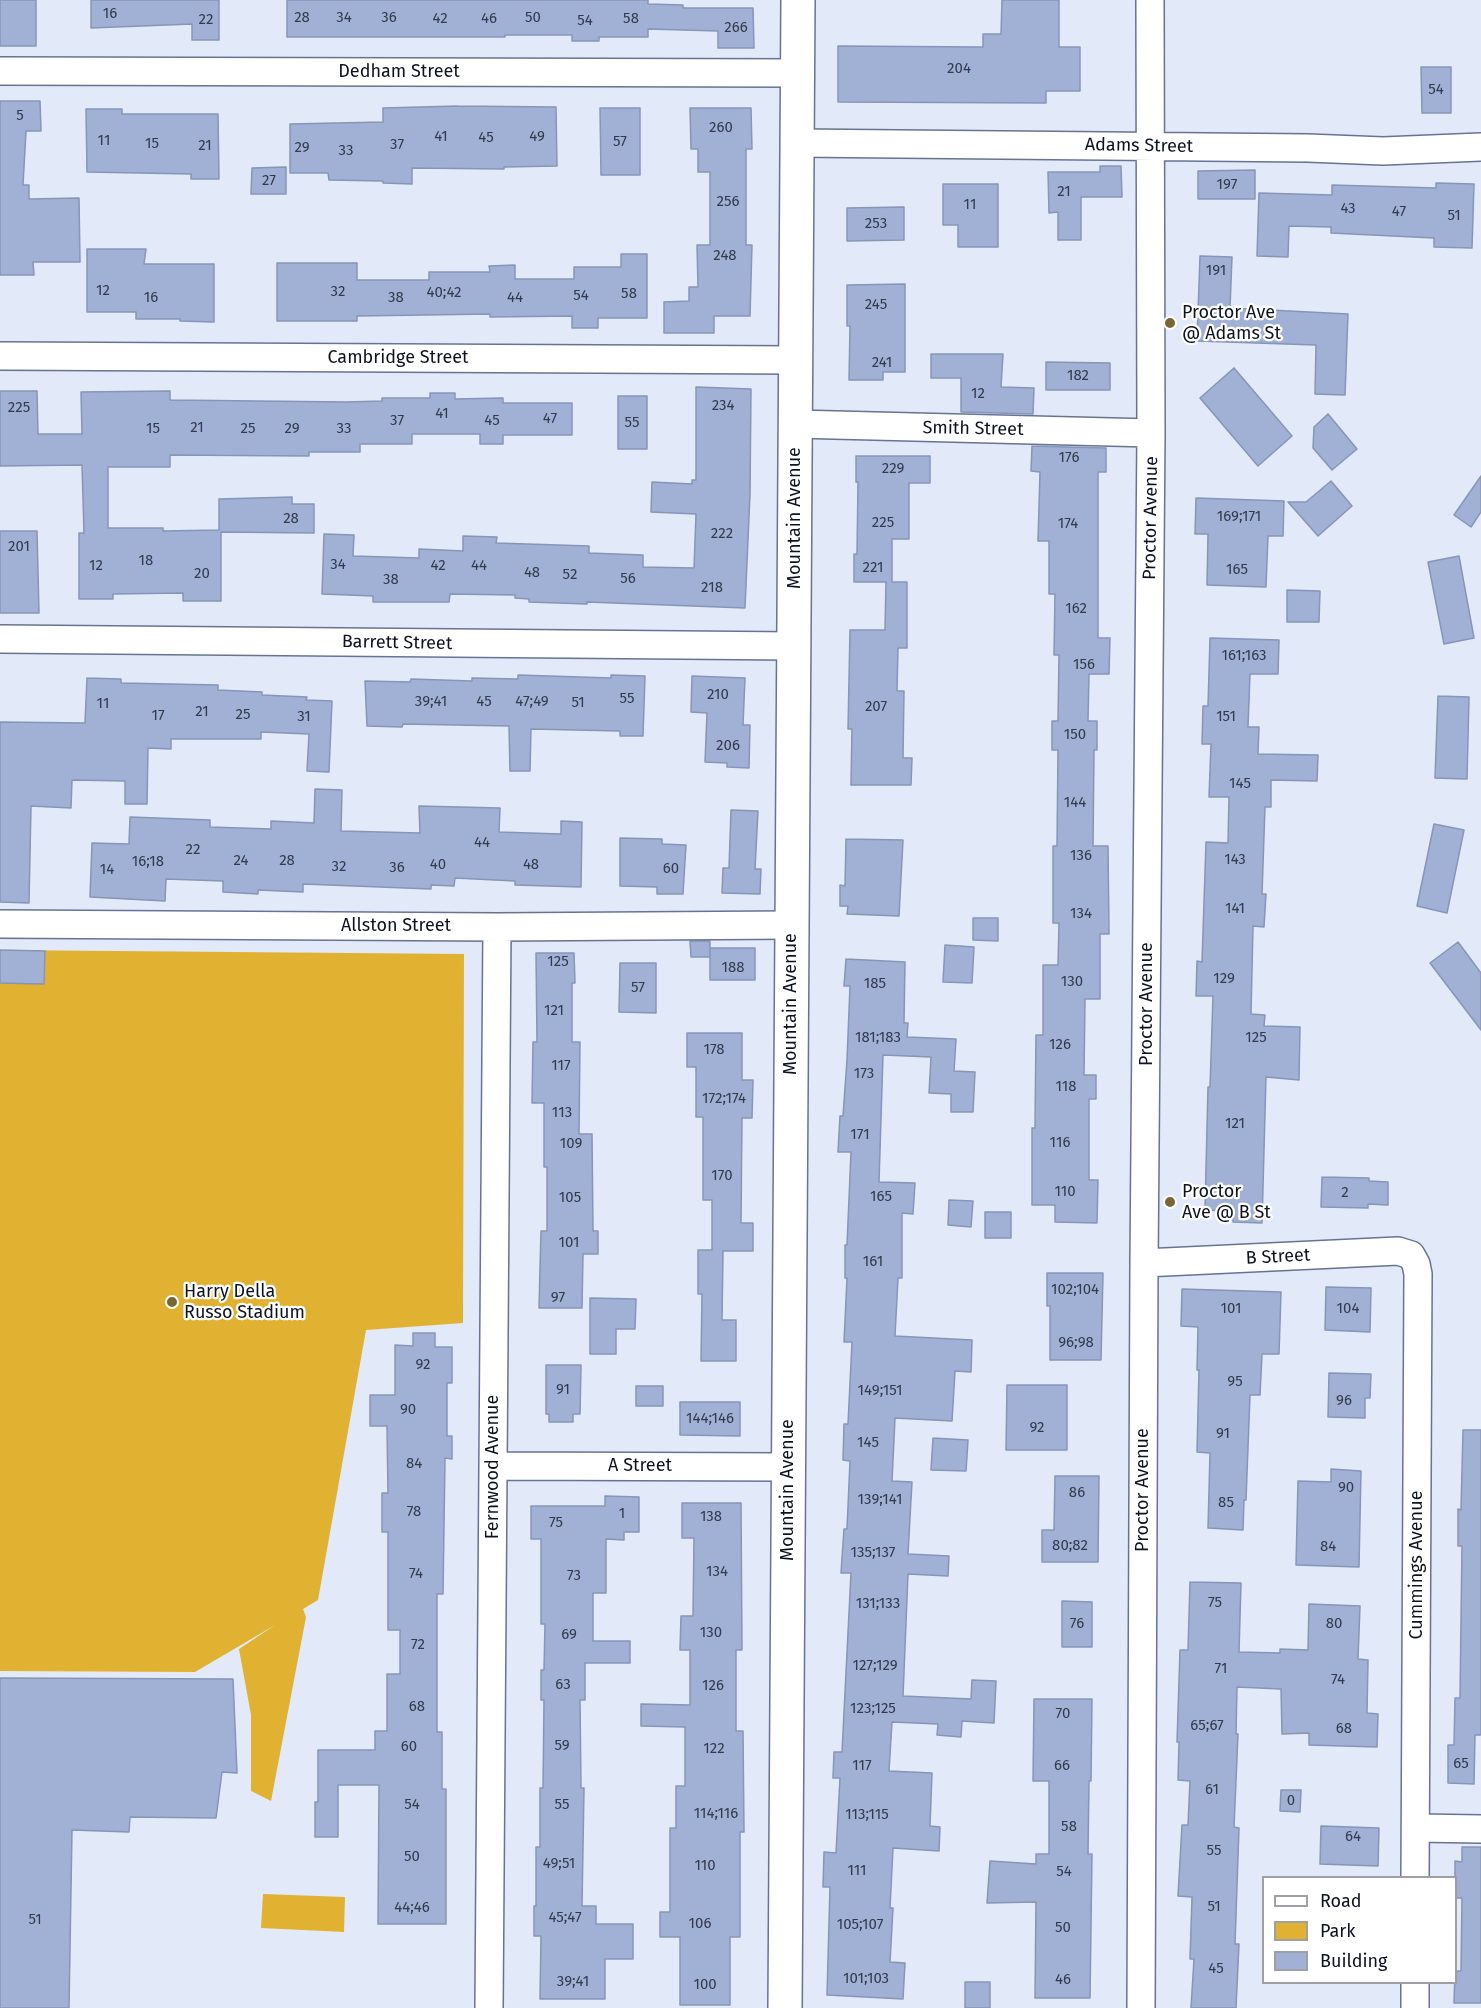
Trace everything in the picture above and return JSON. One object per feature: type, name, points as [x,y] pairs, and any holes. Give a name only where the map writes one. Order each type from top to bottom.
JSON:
[{"type":"street","name":"Mountain Avenue","points":[[785,2008],[798,0]]},
{"type":"street","name":"Proctor Avenue","points":[[1141,2008],[1151,434],[1150,0]]},
{"type":"street","name":"Dedham Street","points":[[0,71],[797,73]]},
{"type":"street","name":"Adams Street","points":[[797,143],[1308,148],[1383,151],[1481,147]]},
{"type":"street","name":"Cambridge Street","points":[[0,356],[796,360]]},
{"type":"street","name":"Smith Street","points":[[795,424],[1151,434]]},
{"type":"street","name":"Barrett Street","points":[[0,639],[794,646]]},
{"type":"street","name":"Allston Street","points":[[0,924],[497,927],[792,925]]},
{"type":"street","name":"Fernwood Avenue","points":[[489,2008],[497,927]]},
{"type":"street","name":"B Street","points":[[1144,1263],[1398,1251],[1411,1255]]},
{"type":"street","name":"Cummings Avenue","points":[[1411,1255],[1418,1274],[1415,1876]]},
{"type":"street","name":"A Street","points":[[493,1466],[788,1467]]},
{"type":"street","points":[[1416,1828],[1481,1829]]},
{"type":"street","points":[[1414,2008],[1415,1984]]},
{"type":"green space","points":[[0,950],[464,954],[463,1323],[366,1330],[318,1600],[303,1609],[306,1617],[271,1801],[251,1791],[251,1715],[239,1649],[275,1625],[195,1672],[0,1671]]},
{"type":"green space","points":[[263,1894],[345,1897],[344,1932],[261,1928]]},
{"type":"building","points":[[0,0],[36,0],[36,46],[0,46]]},
{"type":"building","points":[[91,0],[219,0],[219,40],[192,40],[192,24],[91,28]]},
{"type":"building","points":[[287,0],[648,0],[648,4],[683,5],[683,8],[753,8],[754,48],[718,48],[718,31],[648,29],[648,37],[599,37],[599,41],[572,41],[572,35],[287,37]]},
{"type":"building","points":[[1002,0],[1059,0],[1059,47],[1080,47],[1080,91],[1046,91],[1046,103],[838,102],[838,46],[983,47],[983,34],[1001,34]]},
{"type":"building","points":[[1421,67],[1451,67],[1451,113],[1422,113]]},
{"type":"building","points":[[0,101],[40,101],[41,131],[26,131],[23,185],[29,185],[29,199],[79,198],[80,262],[33,262],[34,275],[0,275]]},
{"type":"building","points":[[556,107],[557,166],[504,167],[504,169],[412,168],[412,184],[329,180],[328,173],[290,173],[290,124],[383,122],[383,108]]},
{"type":"building","points":[[600,108],[640,108],[640,175],[601,175]]},
{"type":"building","points":[[690,108],[751,108],[752,149],[746,149],[746,245],[752,245],[750,316],[714,316],[714,333],[664,333],[664,302],[689,301],[689,287],[698,287],[697,245],[710,245],[710,172],[698,172],[698,149],[691,149]]},
{"type":"building","points":[[86,109],[122,109],[122,114],[218,114],[219,179],[191,179],[191,174],[87,172]]},
{"type":"building","points":[[1100,166],[1121,166],[1122,197],[1081,197],[1081,240],[1058,240],[1058,212],[1049,213],[1048,172],[1100,172]]},
{"type":"building","points":[[286,167],[286,194],[251,194],[252,168]]},
{"type":"building","points":[[1255,170],[1255,199],[1198,199],[1198,171]]},
{"type":"building","points":[[1436,183],[1474,184],[1472,248],[1434,247],[1434,238],[1331,233],[1331,227],[1289,226],[1288,257],[1257,256],[1259,193],[1332,195],[1332,185],[1436,188]]},
{"type":"building","points":[[943,184],[998,184],[998,247],[958,247],[958,225],[943,225]]},
{"type":"building","points":[[904,207],[904,240],[847,241],[847,208]]},
{"type":"building","points":[[87,249],[146,249],[144,264],[214,264],[214,322],[136,319],[136,312],[87,312]]},
{"type":"building","points":[[621,254],[647,254],[647,318],[598,318],[598,328],[572,328],[572,316],[490,317],[490,314],[357,316],[357,321],[277,321],[277,263],[357,263],[357,280],[429,280],[429,272],[490,272],[489,266],[515,265],[515,279],[574,279],[574,267],[621,267]]},
{"type":"building","points":[[1200,256],[1232,257],[1230,308],[1348,314],[1345,395],[1315,394],[1316,345],[1197,341]]},
{"type":"building","points":[[905,284],[905,372],[883,372],[883,380],[849,380],[850,326],[847,326],[847,285]]},
{"type":"building","points":[[931,354],[1003,354],[1001,387],[1034,388],[1033,414],[961,412],[961,378],[931,378]]},
{"type":"building","points":[[1046,362],[1110,363],[1110,390],[1046,390]]},
{"type":"building","points":[[1234,368],[1292,436],[1258,466],[1200,398]]},
{"type":"building","points":[[696,387],[751,389],[750,494],[745,608],[529,602],[529,599],[515,598],[515,595],[450,594],[449,602],[373,602],[373,596],[322,594],[324,534],[354,535],[353,556],[419,558],[419,549],[463,551],[463,536],[497,537],[496,543],[589,546],[589,553],[643,555],[643,567],[694,568],[696,514],[651,512],[652,482],[692,484],[692,480],[696,480]]},
{"type":"building","points":[[0,391],[37,391],[38,434],[82,434],[81,392],[170,391],[170,400],[346,402],[382,401],[382,398],[430,398],[430,393],[455,393],[455,399],[503,398],[503,403],[572,403],[572,435],[503,435],[503,444],[480,444],[480,434],[412,434],[412,444],[360,444],[360,452],[309,452],[309,456],[170,455],[170,467],[108,467],[108,528],[163,528],[163,531],[219,530],[219,499],[292,497],[292,504],[314,504],[314,533],[221,532],[221,601],[183,601],[183,593],[113,594],[113,599],[79,599],[79,533],[84,533],[82,465],[0,466]]},
{"type":"building","points":[[618,396],[647,396],[647,449],[618,449]]},
{"type":"building","points":[[1328,414],[1357,449],[1332,470],[1313,448],[1314,427]]},
{"type":"building","points":[[1032,446],[1106,448],[1106,472],[1098,472],[1098,638],[1110,638],[1109,674],[1089,674],[1088,721],[1097,721],[1097,750],[1094,750],[1093,846],[1108,846],[1109,934],[1100,934],[1100,999],[1085,999],[1084,1075],[1096,1075],[1096,1099],[1089,1099],[1089,1180],[1098,1180],[1097,1223],[1055,1222],[1055,1205],[1032,1205],[1032,1128],[1035,1128],[1036,1035],[1043,1035],[1043,965],[1058,965],[1059,923],[1053,923],[1053,846],[1057,846],[1058,750],[1052,750],[1052,721],[1058,721],[1059,655],[1054,655],[1055,594],[1049,594],[1049,541],[1038,541],[1040,472],[1031,471]]},
{"type":"building","points":[[856,456],[930,456],[930,483],[909,483],[909,539],[892,539],[892,582],[907,582],[907,648],[898,648],[897,691],[904,691],[903,758],[912,758],[911,785],[851,785],[852,729],[848,729],[850,630],[885,630],[886,582],[854,582],[854,554],[857,554]]},
{"type":"building","points":[[1481,476],[1481,512],[1471,527],[1454,515]]},
{"type":"building","points":[[1331,481],[1352,506],[1318,536],[1288,502],[1306,502]]},
{"type":"building","points":[[1196,498],[1284,501],[1283,536],[1268,536],[1266,587],[1207,585],[1208,534],[1195,534]]},
{"type":"building","points":[[0,531],[37,531],[39,613],[0,613]]},
{"type":"building","points":[[1459,556],[1474,638],[1444,644],[1428,562]]},
{"type":"building","points":[[1287,590],[1320,591],[1319,622],[1287,622]]},
{"type":"building","points":[[1210,638],[1279,640],[1278,674],[1250,674],[1248,727],[1259,727],[1258,754],[1318,755],[1317,781],[1271,780],[1271,807],[1265,807],[1262,894],[1266,894],[1264,927],[1253,926],[1251,1014],[1265,1015],[1264,1026],[1300,1027],[1299,1080],[1266,1077],[1262,1223],[1233,1222],[1233,1211],[1205,1210],[1213,996],[1196,996],[1197,961],[1202,962],[1206,842],[1228,843],[1229,797],[1209,797],[1211,744],[1202,744],[1203,706],[1208,706]]},
{"type":"building","points":[[518,675],[611,678],[611,675],[645,676],[643,736],[620,736],[620,731],[531,729],[530,771],[510,771],[509,726],[403,724],[402,727],[367,726],[365,681],[410,682],[411,679],[472,681],[472,678],[518,679]]},
{"type":"building","points":[[692,676],[745,678],[743,725],[750,725],[749,768],[727,767],[727,763],[705,762],[707,713],[691,712]]},
{"type":"building","points":[[87,678],[121,679],[121,683],[218,685],[218,690],[262,692],[262,695],[307,697],[306,700],[332,701],[329,772],[307,771],[309,734],[261,732],[261,739],[171,739],[171,749],[148,748],[147,804],[125,804],[125,781],[72,780],[71,808],[31,806],[29,903],[0,902],[0,722],[85,723]]},
{"type":"building","points":[[1438,696],[1469,697],[1467,779],[1435,778]]},
{"type":"building","points":[[315,789],[342,790],[341,831],[420,833],[419,806],[500,808],[499,832],[561,834],[561,821],[582,822],[581,887],[515,885],[515,881],[455,878],[454,886],[431,885],[431,889],[303,884],[303,892],[258,890],[258,894],[223,892],[223,881],[166,879],[165,901],[90,897],[92,843],[129,844],[130,817],[210,820],[210,827],[271,829],[271,821],[314,823]]},
{"type":"building","points":[[731,810],[758,811],[755,869],[761,869],[760,894],[722,893],[723,868],[729,868]]},
{"type":"building","points":[[1434,824],[1464,830],[1447,913],[1417,906]]},
{"type":"building","points":[[620,838],[662,839],[662,844],[686,845],[683,894],[657,894],[657,887],[620,886]]},
{"type":"building","points":[[846,839],[903,840],[899,916],[847,914],[848,906],[840,906],[840,885],[845,886]]},
{"type":"building","points":[[973,918],[998,918],[998,941],[973,940]]},
{"type":"building","points":[[690,941],[710,941],[710,957],[691,957]]},
{"type":"building","points":[[1458,942],[1481,973],[1481,1030],[1430,963]]},
{"type":"building","points":[[945,945],[974,947],[972,983],[943,982]]},
{"type":"building","points":[[710,948],[755,948],[755,980],[710,980]]},
{"type":"building","points":[[0,950],[45,951],[44,984],[0,983]]},
{"type":"building","points":[[536,953],[574,953],[572,1042],[580,1042],[579,1134],[592,1134],[593,1231],[598,1231],[598,1254],[583,1254],[582,1308],[539,1308],[541,1231],[547,1231],[547,1167],[544,1167],[544,1103],[532,1103],[533,1042],[537,1042]]},
{"type":"building","points":[[846,959],[905,962],[904,1023],[908,1023],[907,1037],[956,1039],[954,1071],[975,1072],[973,1112],[951,1112],[951,1094],[929,1093],[931,1057],[883,1055],[879,1182],[915,1183],[913,1214],[902,1213],[902,1278],[898,1278],[895,1336],[972,1340],[971,1372],[955,1371],[952,1421],[895,1418],[892,1481],[912,1482],[908,1554],[949,1556],[948,1576],[908,1574],[903,1696],[971,1699],[972,1680],[996,1681],[994,1723],[962,1721],[961,1737],[937,1735],[938,1724],[892,1722],[889,1771],[932,1773],[930,1826],[940,1827],[939,1851],[893,1848],[890,1962],[905,1963],[903,1999],[827,1995],[830,1887],[823,1887],[824,1852],[836,1853],[840,1778],[833,1778],[834,1752],[842,1752],[851,1573],[841,1573],[844,1529],[847,1529],[850,1461],[843,1460],[844,1424],[848,1424],[852,1342],[844,1342],[847,1278],[845,1278],[845,1245],[847,1245],[851,1152],[838,1152],[847,1060],[850,986],[844,986]]},
{"type":"building","points":[[620,963],[656,963],[656,1013],[619,1012]]},
{"type":"building","points":[[687,1033],[742,1033],[742,1080],[753,1080],[752,1118],[742,1118],[741,1223],[753,1223],[753,1251],[723,1251],[722,1320],[736,1320],[736,1361],[701,1361],[702,1294],[698,1294],[698,1250],[712,1250],[712,1200],[703,1200],[703,1117],[696,1117],[696,1067],[687,1067]]},
{"type":"building","points":[[1322,1177],[1369,1178],[1369,1181],[1388,1182],[1388,1205],[1368,1204],[1368,1208],[1321,1207]]},
{"type":"building","points":[[949,1200],[973,1201],[971,1227],[948,1225]]},
{"type":"building","points":[[985,1212],[1011,1212],[1011,1238],[985,1238]]},
{"type":"building","points":[[1047,1273],[1103,1273],[1101,1360],[1050,1360],[1050,1306],[1047,1306]]},
{"type":"building","points":[[1326,1287],[1371,1288],[1370,1332],[1325,1330]]},
{"type":"building","points":[[1182,1289],[1281,1292],[1279,1354],[1262,1354],[1260,1395],[1250,1395],[1243,1530],[1208,1528],[1210,1453],[1197,1452],[1198,1327],[1181,1326]]},
{"type":"building","points":[[590,1298],[636,1299],[635,1329],[616,1329],[616,1354],[590,1354]]},
{"type":"building","points":[[413,1333],[435,1333],[435,1347],[452,1347],[452,1383],[447,1383],[447,1436],[452,1436],[452,1459],[445,1458],[443,1594],[437,1594],[437,1732],[442,1732],[442,1789],[446,1789],[446,1924],[378,1924],[379,1785],[338,1785],[338,1837],[315,1837],[318,1750],[375,1750],[375,1731],[387,1731],[387,1674],[400,1674],[400,1630],[388,1630],[388,1532],[382,1532],[382,1493],[388,1493],[387,1426],[370,1426],[370,1395],[395,1395],[395,1345],[413,1346]]},
{"type":"building","points":[[546,1365],[581,1365],[580,1414],[573,1414],[573,1422],[549,1422],[549,1414],[546,1414]]},
{"type":"building","points":[[1329,1373],[1371,1374],[1370,1398],[1365,1398],[1365,1418],[1328,1417]]},
{"type":"building","points":[[1007,1385],[1067,1385],[1067,1450],[1006,1450]]},
{"type":"building","points":[[636,1386],[663,1386],[663,1406],[636,1406]]},
{"type":"building","points":[[680,1402],[740,1402],[740,1436],[680,1435]]},
{"type":"building","points":[[1463,1430],[1481,1430],[1481,1735],[1475,1735],[1474,1784],[1448,1783],[1448,1745],[1454,1745],[1455,1698],[1460,1698],[1462,1546],[1458,1546],[1458,1509],[1461,1510]]},
{"type":"building","points":[[933,1438],[968,1440],[966,1471],[931,1470]]},
{"type":"building","points":[[1331,1469],[1361,1471],[1359,1567],[1296,1565],[1298,1481],[1331,1482]]},
{"type":"building","points":[[1055,1476],[1099,1476],[1098,1562],[1042,1562],[1042,1530],[1054,1530]]},
{"type":"building","points":[[605,1496],[639,1497],[639,1532],[624,1532],[624,1540],[606,1539],[606,1593],[593,1593],[593,1641],[630,1641],[630,1663],[585,1663],[585,1700],[580,1700],[581,1788],[584,1788],[582,1906],[596,1906],[596,1924],[633,1924],[633,1959],[605,1959],[605,1999],[540,1999],[541,1936],[534,1936],[534,1906],[536,1906],[536,1847],[540,1847],[540,1788],[543,1788],[544,1700],[541,1700],[541,1670],[544,1670],[545,1624],[541,1624],[541,1539],[531,1539],[531,1506],[605,1506]]},
{"type":"building","points":[[682,1503],[741,1503],[742,1650],[736,1650],[736,1731],[743,1731],[744,1832],[740,1832],[740,1937],[730,1937],[730,2005],[680,2005],[680,1937],[660,1937],[660,1912],[670,1912],[670,1828],[676,1828],[676,1786],[685,1786],[685,1727],[641,1726],[641,1704],[690,1705],[690,1650],[680,1650],[681,1616],[693,1616],[694,1538],[682,1538]]},
{"type":"building","points":[[1190,1582],[1241,1583],[1239,1652],[1280,1653],[1280,1649],[1308,1650],[1309,1604],[1360,1606],[1358,1659],[1368,1660],[1367,1713],[1378,1714],[1377,1747],[1309,1745],[1309,1733],[1282,1734],[1281,1689],[1237,1687],[1236,1734],[1238,1734],[1234,1827],[1239,1828],[1235,1944],[1239,1944],[1236,2008],[1191,2008],[1194,1959],[1190,1959],[1192,1897],[1178,1896],[1182,1825],[1188,1825],[1190,1781],[1178,1780],[1179,1742],[1177,1742],[1180,1650],[1188,1650]]},
{"type":"building","points":[[1062,1601],[1092,1602],[1092,1647],[1062,1647]]},
{"type":"building","points":[[0,1678],[233,1679],[237,1773],[222,1772],[216,1818],[130,1817],[129,1832],[72,1830],[69,2008],[0,2008]]},
{"type":"building","points":[[1034,1699],[1092,1699],[1088,1854],[1092,1854],[1090,1998],[1035,1998],[1036,1902],[987,1903],[990,1861],[1036,1864],[1036,1854],[1049,1854],[1049,1781],[1033,1781]]},
{"type":"building","points":[[1281,1790],[1301,1790],[1300,1812],[1280,1811]]},
{"type":"building","points":[[1321,1826],[1379,1828],[1378,1866],[1320,1864]]},
{"type":"building","points":[[1462,1847],[1481,1847],[1481,2003],[1454,2003],[1457,1971],[1461,1971],[1462,1898],[1457,1898],[1455,1861],[1462,1862]]},
{"type":"building","points":[[965,1982],[990,1982],[990,2008],[965,2008]]},
{"type":"place","name":"Proctor Ave @ Adams St","points":[[1170,323]]},
{"type":"place","name":"Proctor Ave @ B St","points":[[1170,1202]]},
{"type":"place","name":"Harry Della Russo Stadium","points":[[172,1302]]}]
